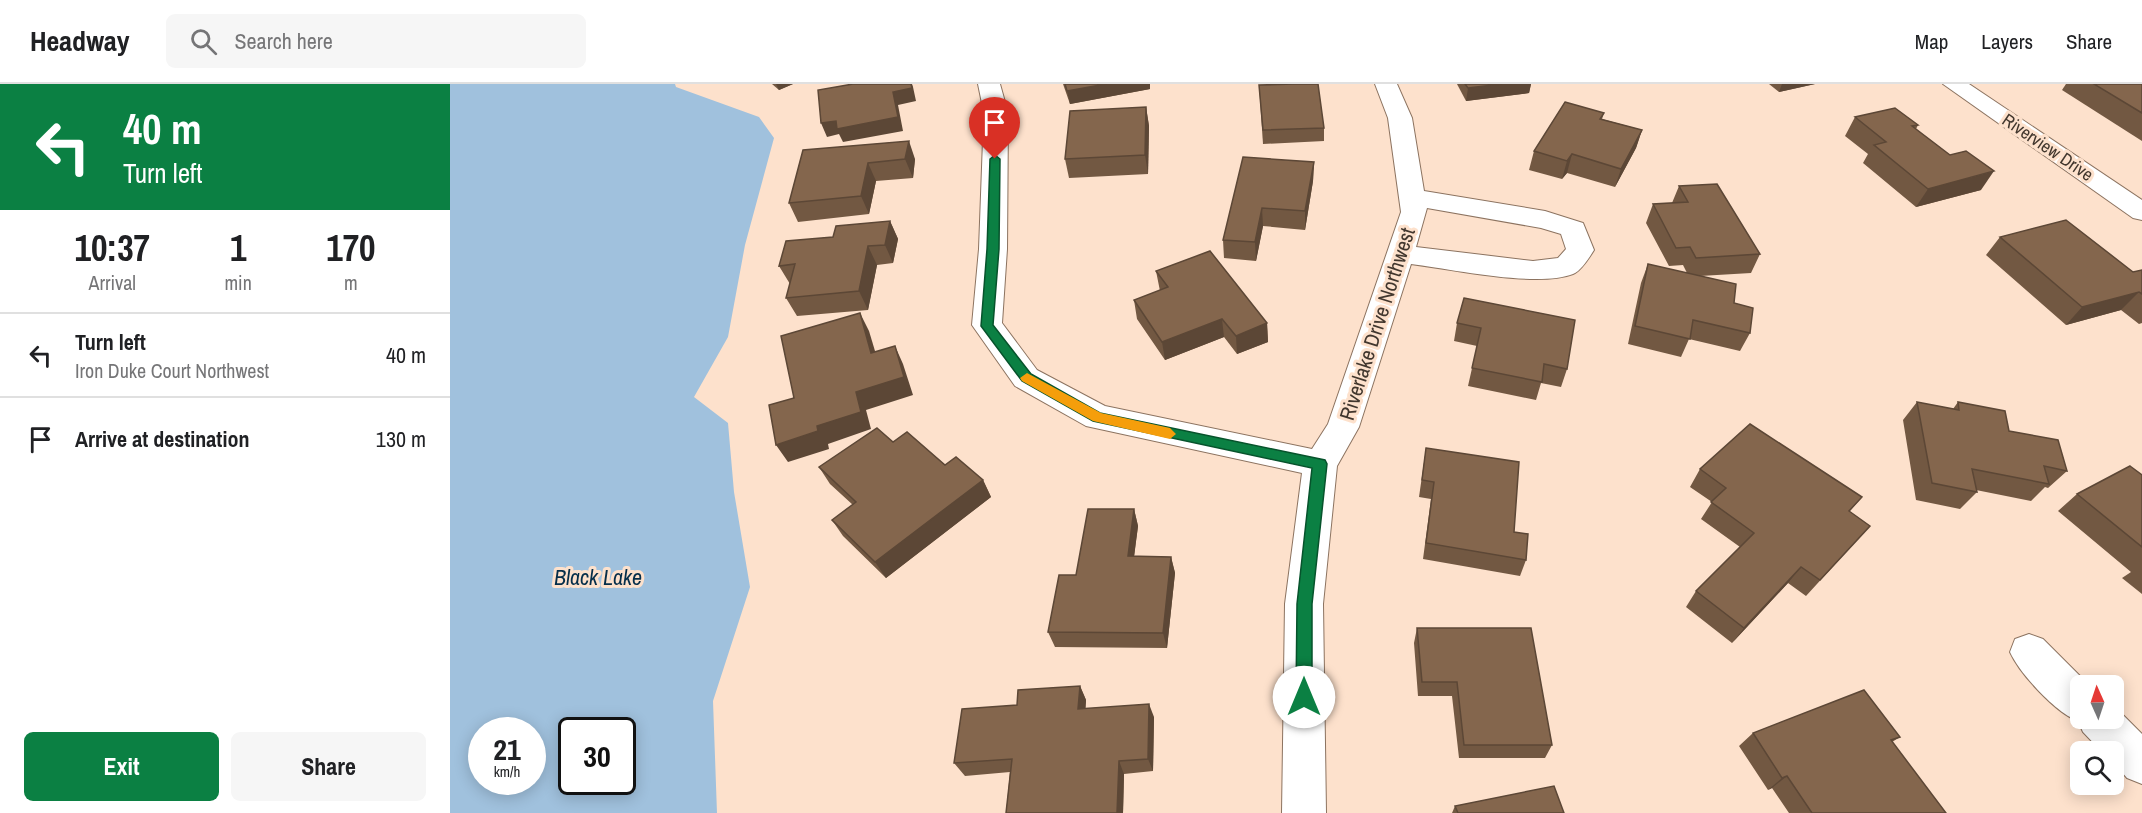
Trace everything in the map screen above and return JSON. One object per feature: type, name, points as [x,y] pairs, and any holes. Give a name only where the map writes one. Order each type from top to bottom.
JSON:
[{"type":"street","points":[[989,84],[996,113],[993,249],[987,326],[1026,378],[1097,417],[1320,464]]},
{"type":"street","name":"Riverlake Drive Northwest","points":[[1304,813],[1304,604],[1320,464],[1343,427],[1414,212],[1414,198],[1400,118],[1386,84]]},
{"type":"street","name":"Riverview Drive","points":[[1954,84],[2142,212]]},
{"type":"street","points":[[1401,254],[1533,270],[1566,267],[1580,250],[1573,229],[1545,220],[1414,198]]},
{"type":"street","points":[[2029,652],[2070,693]]},
{"type":"street","points":[[2108,729],[2142,763]]},
{"type":"water","name":"Black Lake","points":[[450,84],[675,84],[676,87],[759,117],[774,138],[745,245],[728,337],[694,397],[728,423],[734,492],[750,587],[713,701],[717,813],[450,813]]},
{"type":"building","points":[[853,84],[911,84],[912,88],[893,92],[898,117],[837,129],[836,121],[821,123],[818,90]]},
{"type":"building","points":[[1065,84],[1106,84],[1067,91]]},
{"type":"building","points":[[1318,84],[1324,128],[1263,130],[1259,85]]},
{"type":"building","points":[[1465,84],[1501,84],[1468,88]]},
{"type":"building","points":[[2094,84],[2142,84],[2142,113]]},
{"type":"building","points":[[1565,102],[1604,113],[1600,119],[1642,130],[1621,169],[1572,154],[1567,161],[1534,151]]},
{"type":"building","points":[[1146,107],[1145,155],[1065,159],[1070,111]]},
{"type":"building","points":[[1895,108],[1918,125],[1912,126],[1950,155],[1966,151],[1994,171],[1928,189],[1874,145],[1886,142],[1855,117]]},
{"type":"building","points":[[909,141],[905,159],[868,163],[861,196],[789,203],[803,150]]},
{"type":"building","points":[[1243,157],[1314,162],[1305,211],[1262,208],[1255,242],[1223,240]]},
{"type":"building","points":[[1717,184],[1760,254],[1696,258],[1690,247],[1676,248],[1653,204],[1688,202],[1679,186]]},
{"type":"building","points":[[2066,220],[2133,272],[2142,270],[2142,294],[2139,292],[2082,307],[2000,237]]},
{"type":"building","points":[[890,221],[885,245],[868,246],[859,291],[786,298],[795,264],[779,266],[786,241],[833,237],[836,226]]},
{"type":"building","points":[[1210,251],[1267,323],[1236,336],[1222,319],[1162,342],[1134,300],[1168,287],[1156,271]]},
{"type":"building","points":[[1648,264],[1736,284],[1734,303],[1753,308],[1750,333],[1693,320],[1690,339],[1635,326]]},
{"type":"building","points":[[1464,298],[1575,320],[1567,369],[1544,364],[1542,382],[1472,368],[1481,328],[1457,323]]},
{"type":"building","points":[[860,313],[871,353],[895,346],[904,377],[856,392],[861,412],[817,426],[818,431],[776,445],[769,405],[794,398],[781,336]]},
{"type":"building","points":[[1917,402],[1959,410],[1958,402],[2005,411],[2009,431],[2058,440],[2067,471],[2044,466],[2049,484],[1972,469],[1977,492],[1932,483]]},
{"type":"building","points":[[1750,424],[1862,497],[1849,511],[1870,526],[1820,580],[1801,567],[1744,628],[1696,591],[1754,533],[1711,502],[1726,488],[1700,469]]},
{"type":"building","points":[[877,428],[893,442],[907,432],[945,465],[956,457],[983,480],[875,562],[832,520],[856,502],[819,467]]},
{"type":"building","points":[[1426,448],[1519,462],[1514,532],[1528,534],[1526,560],[1426,543],[1434,482],[1422,480]]},
{"type":"building","points":[[2130,466],[2142,475],[2142,547],[2077,494]]},
{"type":"building","points":[[1088,509],[1134,509],[1128,556],[1171,557],[1163,633],[1048,632],[1059,575],[1076,575]]},
{"type":"building","points":[[1417,628],[1531,628],[1552,745],[1464,745],[1457,682],[1422,682]]},
{"type":"building","points":[[1080,686],[1078,709],[1149,704],[1148,759],[1119,761],[1117,813],[1006,813],[1012,759],[954,763],[962,709],[1017,705],[1018,690]]},
{"type":"building","points":[[1864,690],[1900,737],[1891,740],[1946,813],[1812,813],[1787,776],[1782,778],[1753,733]]},
{"type":"building","points":[[1554,786],[1564,813],[1458,813],[1455,806]]},
{"type":"slow traffic","points":[[1027,378],[1097,417],[1170,434]]},
{"type":"route","points":[[995,159],[993,249],[987,326],[1026,378],[1097,417],[1144,429],[1320,464],[1304,604],[1304,697]]}]
